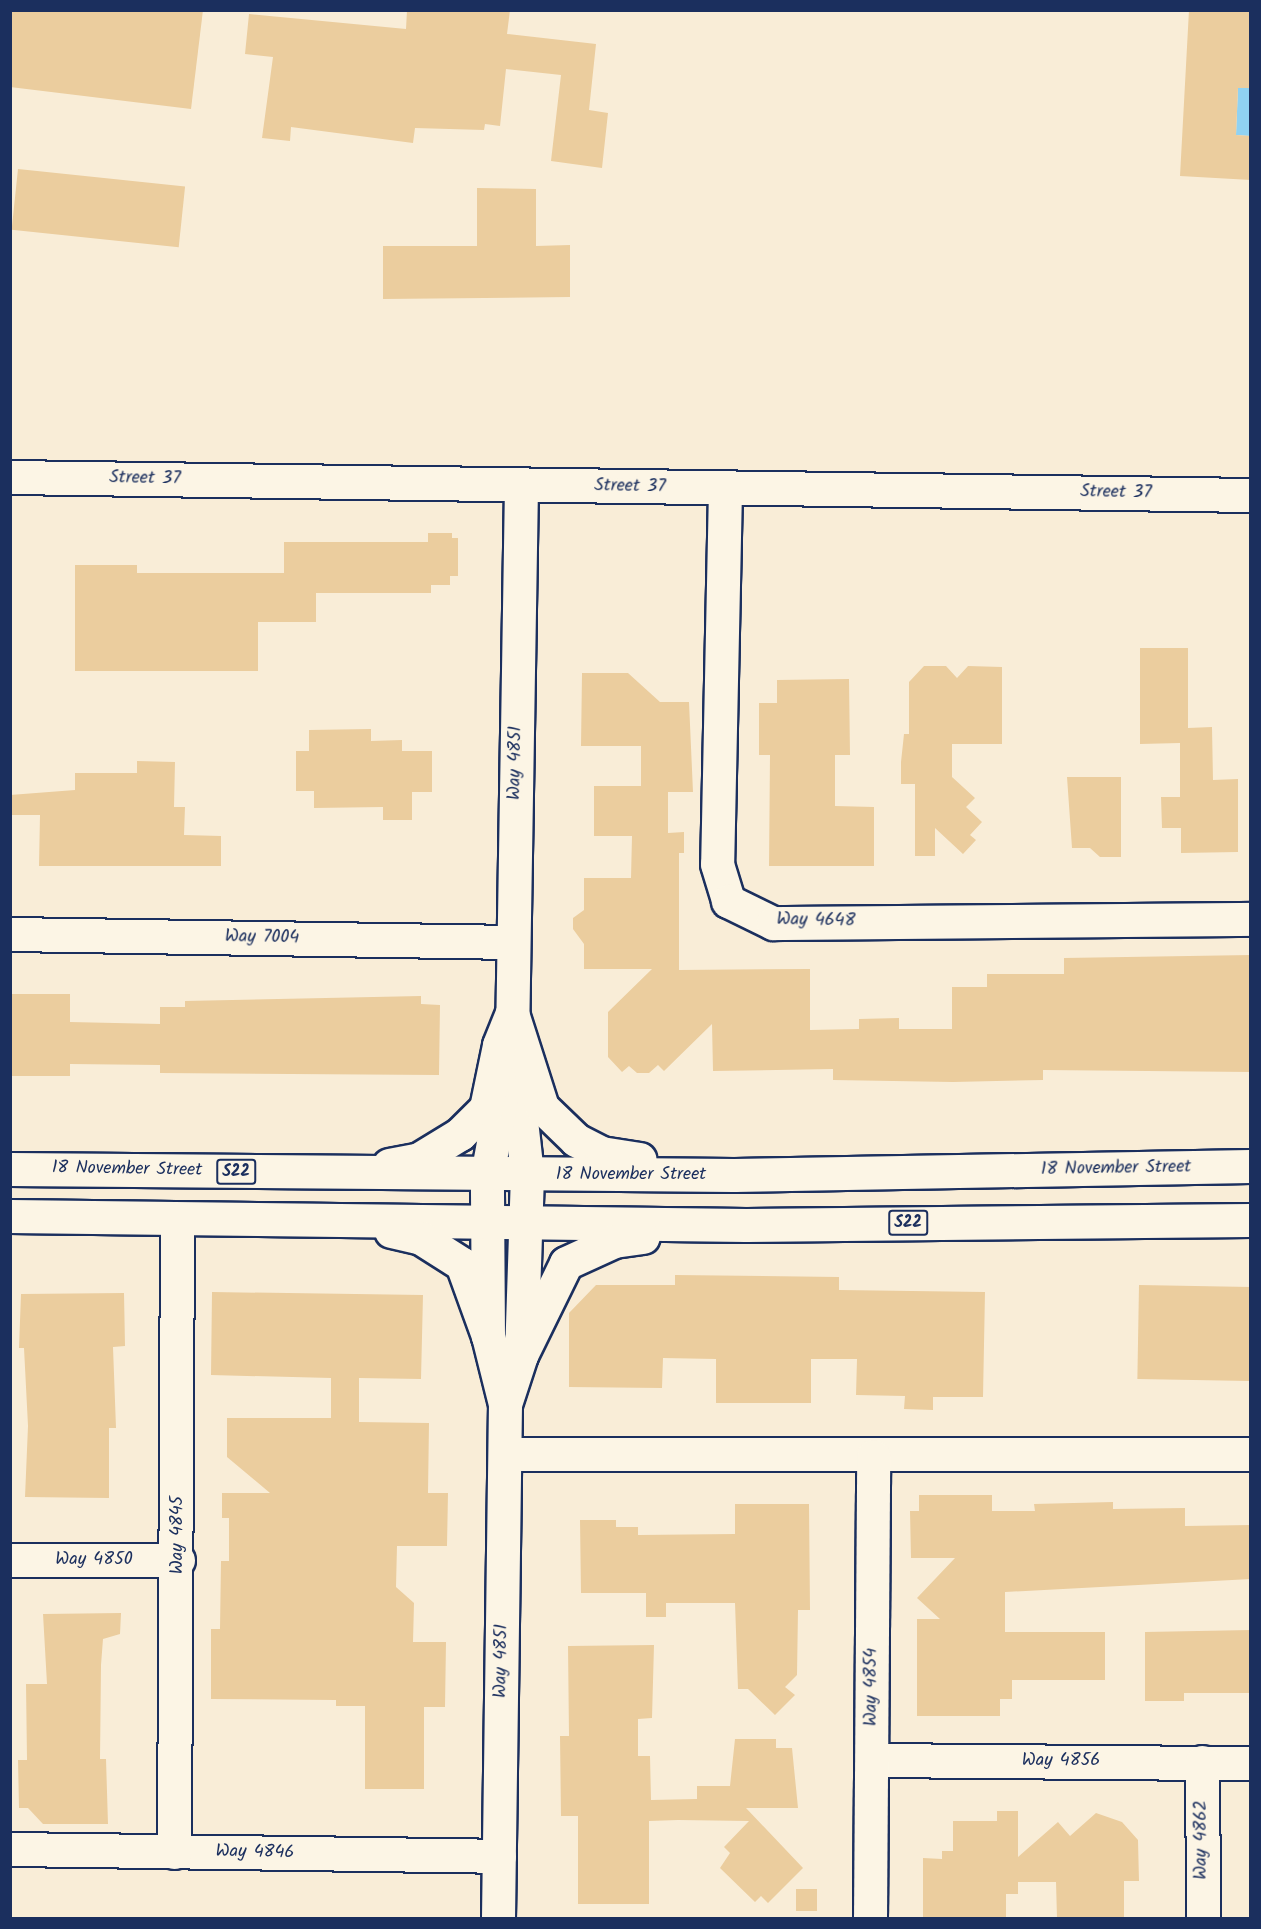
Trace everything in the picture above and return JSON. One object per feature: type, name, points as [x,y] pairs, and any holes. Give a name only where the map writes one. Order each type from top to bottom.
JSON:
[{"type":"street","name":"Street 37","points":[[10,477],[1251,495]]},
{"type":"street","name":"Way 4851","points":[[505,1404],[521,1355],[527,1174],[512,1027],[521,486]]},
{"type":"street","name":"Way 4648","points":[[725,489],[717,864],[728,902],[773,923],[1251,920]]},
{"type":"street","name":"Way 7004","points":[[10,934],[513,942]]},
{"type":"street","name":"Way 4851","points":[[498,1918],[505,1404],[488,1336],[486,1222],[487,1175],[512,1027]]},
{"type":"street","points":[[353,1173],[419,1159],[460,1134],[486,1108],[499,1045],[512,1027]]},
{"type":"street","points":[[512,1027],[542,1107],[564,1132],[601,1154],[734,1175]]},
{"type":"street","name":"18 November Street","points":[[10,1169],[487,1175],[734,1175],[1251,1166]]},
{"type":"street","name":"S22","points":[[10,1216],[746,1225],[1251,1220]]},
{"type":"street","name":"Way 4845","points":[[174,1852],[178,1560],[177,1219]]},
{"type":"street","points":[[293,1220],[398,1231],[446,1252],[462,1264],[488,1336]]},
{"type":"street","points":[[521,1355],[566,1263],[614,1241],[746,1225]]},
{"type":"street","points":[[505,1454],[873,1456],[1251,1454]]},
{"type":"street","name":"Way 4854","points":[[870,1918],[873,1456]]},
{"type":"street","name":"Way 4850","points":[[10,1560],[178,1560]]},
{"type":"street","name":"Way 4856","points":[[872,1760],[1251,1762]]},
{"type":"street","name":"Way 4862","points":[[1202,1762],[1203,1918]]},
{"type":"street","name":"Way 4846","points":[[10,1849],[499,1856]]},
{"type":"water","points":[[1238,88],[1250,88],[1250,136],[1236,135]]},
{"type":"building","points":[[10,10],[203,10],[191,109],[10,87]]},
{"type":"building","points":[[407,10],[510,10],[507,34],[596,44],[589,110],[608,113],[602,168],[551,161],[561,75],[506,69],[500,126],[485,124],[484,130],[415,128],[413,143],[291,127],[290,141],[262,138],[273,57],[245,54],[249,14],[406,29]]},
{"type":"building","points":[[1189,10],[1251,10],[1251,88],[1238,88],[1236,135],[1251,136],[1251,180],[1180,176]]},
{"type":"building","points":[[18,169],[185,187],[179,247],[12,230]]},
{"type":"building","points":[[477,188],[536,189],[536,246],[570,245],[570,297],[383,299],[383,246],[477,246]]},
{"type":"building","points":[[428,533],[452,533],[452,538],[458,538],[458,576],[450,576],[450,585],[431,585],[431,593],[316,593],[316,622],[258,622],[258,671],[75,671],[75,565],[137,565],[137,573],[284,573],[284,542],[428,542]]},
{"type":"building","points":[[1140,648],[1188,648],[1188,728],[1212,727],[1213,780],[1238,779],[1238,852],[1181,853],[1181,828],[1162,828],[1161,797],[1180,797],[1180,743],[1140,744]]},
{"type":"building","points":[[924,666],[946,666],[957,678],[968,666],[1002,667],[1002,744],[952,744],[952,777],[975,798],[966,807],[982,822],[970,835],[976,840],[963,854],[935,828],[935,856],[915,856],[915,784],[901,784],[901,762],[904,734],[909,734],[909,682]]},
{"type":"building","points":[[582,673],[628,673],[660,702],[689,702],[693,792],[668,792],[668,833],[684,832],[684,853],[679,853],[679,970],[810,969],[810,1030],[859,1029],[859,1019],[899,1018],[899,1029],[952,1029],[952,987],[987,987],[987,974],[1064,974],[1064,958],[1251,955],[1251,1072],[1043,1070],[1043,1080],[953,1082],[833,1080],[833,1069],[713,1071],[712,1024],[664,1071],[658,1065],[649,1073],[637,1073],[629,1066],[622,1072],[608,1057],[608,1012],[652,969],[584,969],[584,944],[573,929],[573,918],[584,910],[584,878],[631,878],[632,836],[594,836],[594,786],[641,786],[641,746],[581,746]]},
{"type":"building","points":[[849,679],[850,755],[835,755],[835,806],[874,807],[874,866],[769,866],[770,755],[759,755],[759,703],[777,703],[777,680]]},
{"type":"building","points":[[371,729],[371,741],[402,740],[402,751],[432,751],[432,792],[412,792],[412,820],[383,820],[383,807],[314,808],[314,791],[296,791],[296,751],[309,751],[309,730]]},
{"type":"building","points":[[137,761],[175,762],[174,807],[185,807],[184,835],[221,836],[221,866],[39,866],[40,815],[10,815],[10,795],[75,790],[75,773],[137,773]]},
{"type":"building","points":[[1067,777],[1121,777],[1121,857],[1100,857],[1090,848],[1072,848]]},
{"type":"building","points":[[10,994],[70,994],[70,1022],[160,1024],[160,1007],[185,1007],[185,1001],[421,996],[421,1004],[440,1005],[439,1075],[160,1073],[160,1065],[70,1064],[70,1076],[10,1076]]},
{"type":"building","points":[[675,1275],[839,1277],[839,1290],[985,1292],[983,1397],[933,1397],[933,1410],[904,1409],[905,1396],[856,1395],[857,1359],[811,1359],[811,1403],[716,1403],[716,1359],[663,1358],[662,1388],[569,1387],[569,1313],[596,1285],[675,1285]]},
{"type":"building","points":[[1139,1285],[1250,1287],[1249,1381],[1137,1379]]},
{"type":"building","points":[[212,1292],[423,1295],[421,1379],[359,1378],[359,1422],[429,1423],[428,1493],[448,1493],[447,1546],[397,1546],[396,1587],[414,1603],[413,1642],[446,1642],[445,1707],[424,1707],[424,1789],[365,1789],[365,1706],[336,1706],[336,1700],[211,1699],[211,1629],[220,1629],[221,1561],[229,1561],[229,1518],[222,1518],[222,1493],[270,1493],[227,1457],[227,1418],[331,1418],[331,1378],[211,1375]]},
{"type":"building","points":[[124,1293],[125,1346],[113,1347],[116,1428],[109,1428],[109,1498],[25,1497],[28,1426],[24,1348],[19,1348],[21,1294]]},
{"type":"building","points":[[919,1495],[992,1495],[992,1511],[1035,1511],[1034,1504],[1113,1502],[1113,1509],[1185,1508],[1185,1526],[1251,1525],[1251,1579],[1005,1592],[1005,1632],[1105,1632],[1105,1680],[1012,1680],[1012,1699],[1000,1699],[1000,1716],[917,1716],[917,1619],[940,1619],[917,1598],[955,1558],[911,1558],[910,1511],[919,1511]]},
{"type":"building","points":[[735,1504],[809,1504],[810,1610],[798,1610],[797,1675],[785,1687],[795,1695],[775,1715],[748,1689],[738,1689],[735,1603],[666,1603],[666,1617],[646,1617],[646,1593],[581,1593],[580,1520],[616,1520],[616,1527],[638,1527],[638,1535],[735,1534]]},
{"type":"building","points":[[121,1613],[120,1634],[103,1639],[101,1665],[100,1759],[106,1759],[108,1824],[43,1824],[28,1808],[19,1808],[18,1760],[27,1760],[26,1684],[47,1684],[43,1614]]},
{"type":"building","points":[[1251,1630],[1251,1693],[1184,1693],[1184,1701],[1145,1701],[1145,1632]]},
{"type":"building","points":[[654,1645],[652,1718],[638,1719],[638,1756],[650,1756],[651,1800],[697,1799],[697,1786],[730,1786],[735,1739],[776,1739],[776,1748],[792,1748],[798,1808],[746,1808],[803,1868],[768,1903],[761,1896],[755,1902],[720,1868],[730,1853],[724,1847],[749,1821],[678,1820],[649,1821],[649,1904],[578,1904],[578,1816],[561,1816],[560,1736],[569,1736],[568,1646]]},
{"type":"building","points":[[997,1811],[1018,1811],[1018,1857],[1058,1822],[1070,1836],[1096,1813],[1122,1822],[1138,1840],[1139,1881],[1124,1881],[1124,1918],[1057,1918],[1056,1882],[1018,1882],[1018,1894],[1006,1894],[1006,1918],[923,1918],[923,1858],[942,1859],[942,1851],[953,1851],[953,1821],[997,1821]]},
{"type":"building","points":[[796,1889],[817,1889],[817,1911],[796,1911]]}]
